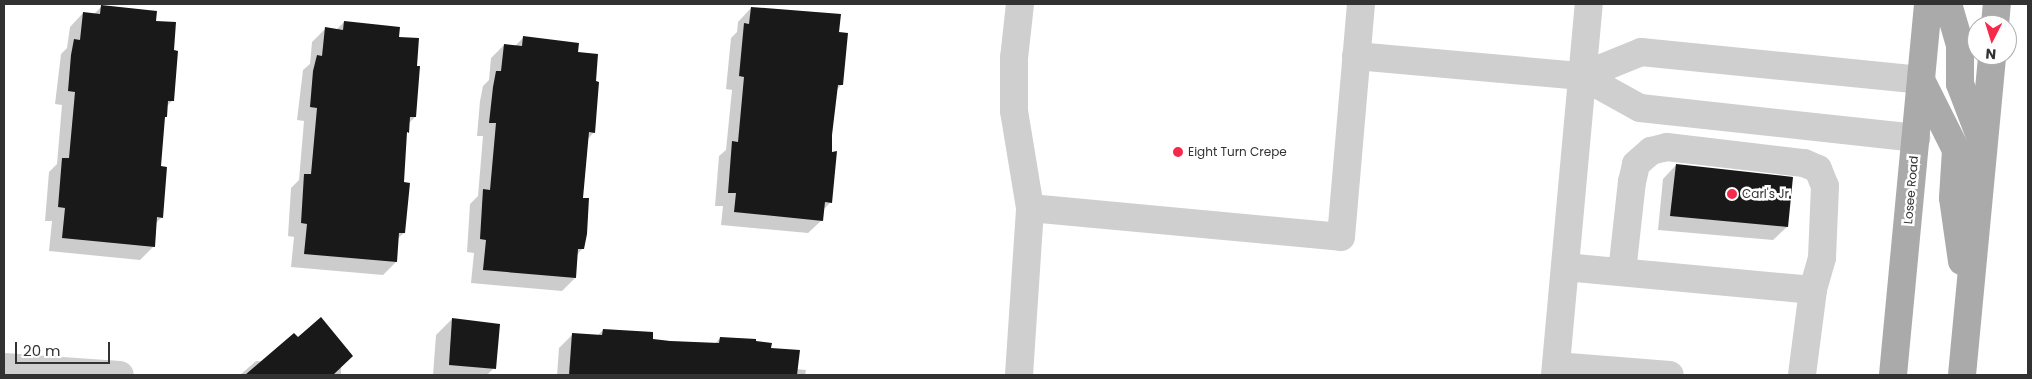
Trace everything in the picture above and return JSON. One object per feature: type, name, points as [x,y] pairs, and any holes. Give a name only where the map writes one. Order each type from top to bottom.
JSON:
[{"type":"main road","name":"Losee Road","points":[[1893,375],[1928,4]]},
{"type":"main road","points":[[1948,4],[1960,45],[1960,84],[1983,144]]},
{"type":"main road","points":[[1962,375],[1991,65]]},
{"type":"main road","points":[[1920,80],[1956,150],[1953,198],[1969,305]]},
{"type":"lane","points":[[1020,4],[1014,58],[1014,111],[1030,208],[1020,375]]},
{"type":"lane","points":[[1030,208],[1341,237],[1361,4]]},
{"type":"lane","points":[[1589,4],[1556,371],[1670,375]]},
{"type":"lane","points":[[1582,76],[1641,52],[1920,80]]},
{"type":"lane","points":[[1356,56],[1582,76],[1640,108],[1916,138]]},
{"type":"lane","points":[[1622,272],[1632,182],[1636,164],[1651,151],[1667,147],[1804,163],[1818,169],[1825,186],[1822,258],[1813,290],[1802,375]]},
{"type":"lane","points":[[1565,267],[1813,290]]},
{"type":"lane","points":[[4,366],[120,375]]},
{"type":"building","points":[[101,5],[157,11],[156,21],[176,22],[174,50],[178,51],[174,101],[168,101],[167,117],[165,117],[161,166],[167,167],[163,218],[157,217],[155,247],[62,238],[65,208],[58,207],[62,158],[69,158],[75,92],[68,91],[71,55],[74,39],[80,40],[83,12],[100,14]]},
{"type":"building","points":[[751,7],[841,14],[839,32],[848,33],[843,85],[838,85],[832,135],[832,152],[837,151],[832,203],[825,202],[823,221],[734,212],[736,193],[728,193],[732,141],[738,142],[744,77],[739,76],[744,23],[749,24]]},
{"type":"building","points":[[344,21],[400,27],[399,37],[419,38],[417,66],[420,66],[416,117],[410,117],[409,133],[407,132],[404,182],[410,183],[405,233],[399,233],[397,262],[304,254],[307,224],[301,223],[304,174],[311,174],[317,108],[310,107],[313,71],[317,55],[322,56],[325,27],[343,30]]},
{"type":"building","points":[[523,36],[579,43],[578,52],[598,54],[596,81],[599,82],[595,133],[589,132],[583,198],[589,198],[587,234],[584,249],[578,249],[576,278],[483,270],[486,240],[480,239],[483,189],[490,190],[496,123],[489,123],[493,87],[496,71],[501,71],[504,44],[522,46]]},
{"type":"building","name":"Carl's Jr.","points":[[1676,164],[1793,177],[1788,227],[1670,216]]},
{"type":"building","points":[[321,317],[353,356],[333,375],[245,375],[294,333],[298,337]]},
{"type":"building","points":[[452,318],[500,324],[496,369],[449,365]]},
{"type":"building","points":[[603,329],[653,332],[653,339],[670,341],[719,343],[720,337],[756,339],[756,341],[772,343],[771,348],[800,350],[797,375],[569,375],[572,333],[602,335]]},
{"type":"place","name":"Eight Turn Crepe","points":[[1178,152]]},
{"type":"place","name":"Carl's Jr.","points":[[1732,194]]}]
